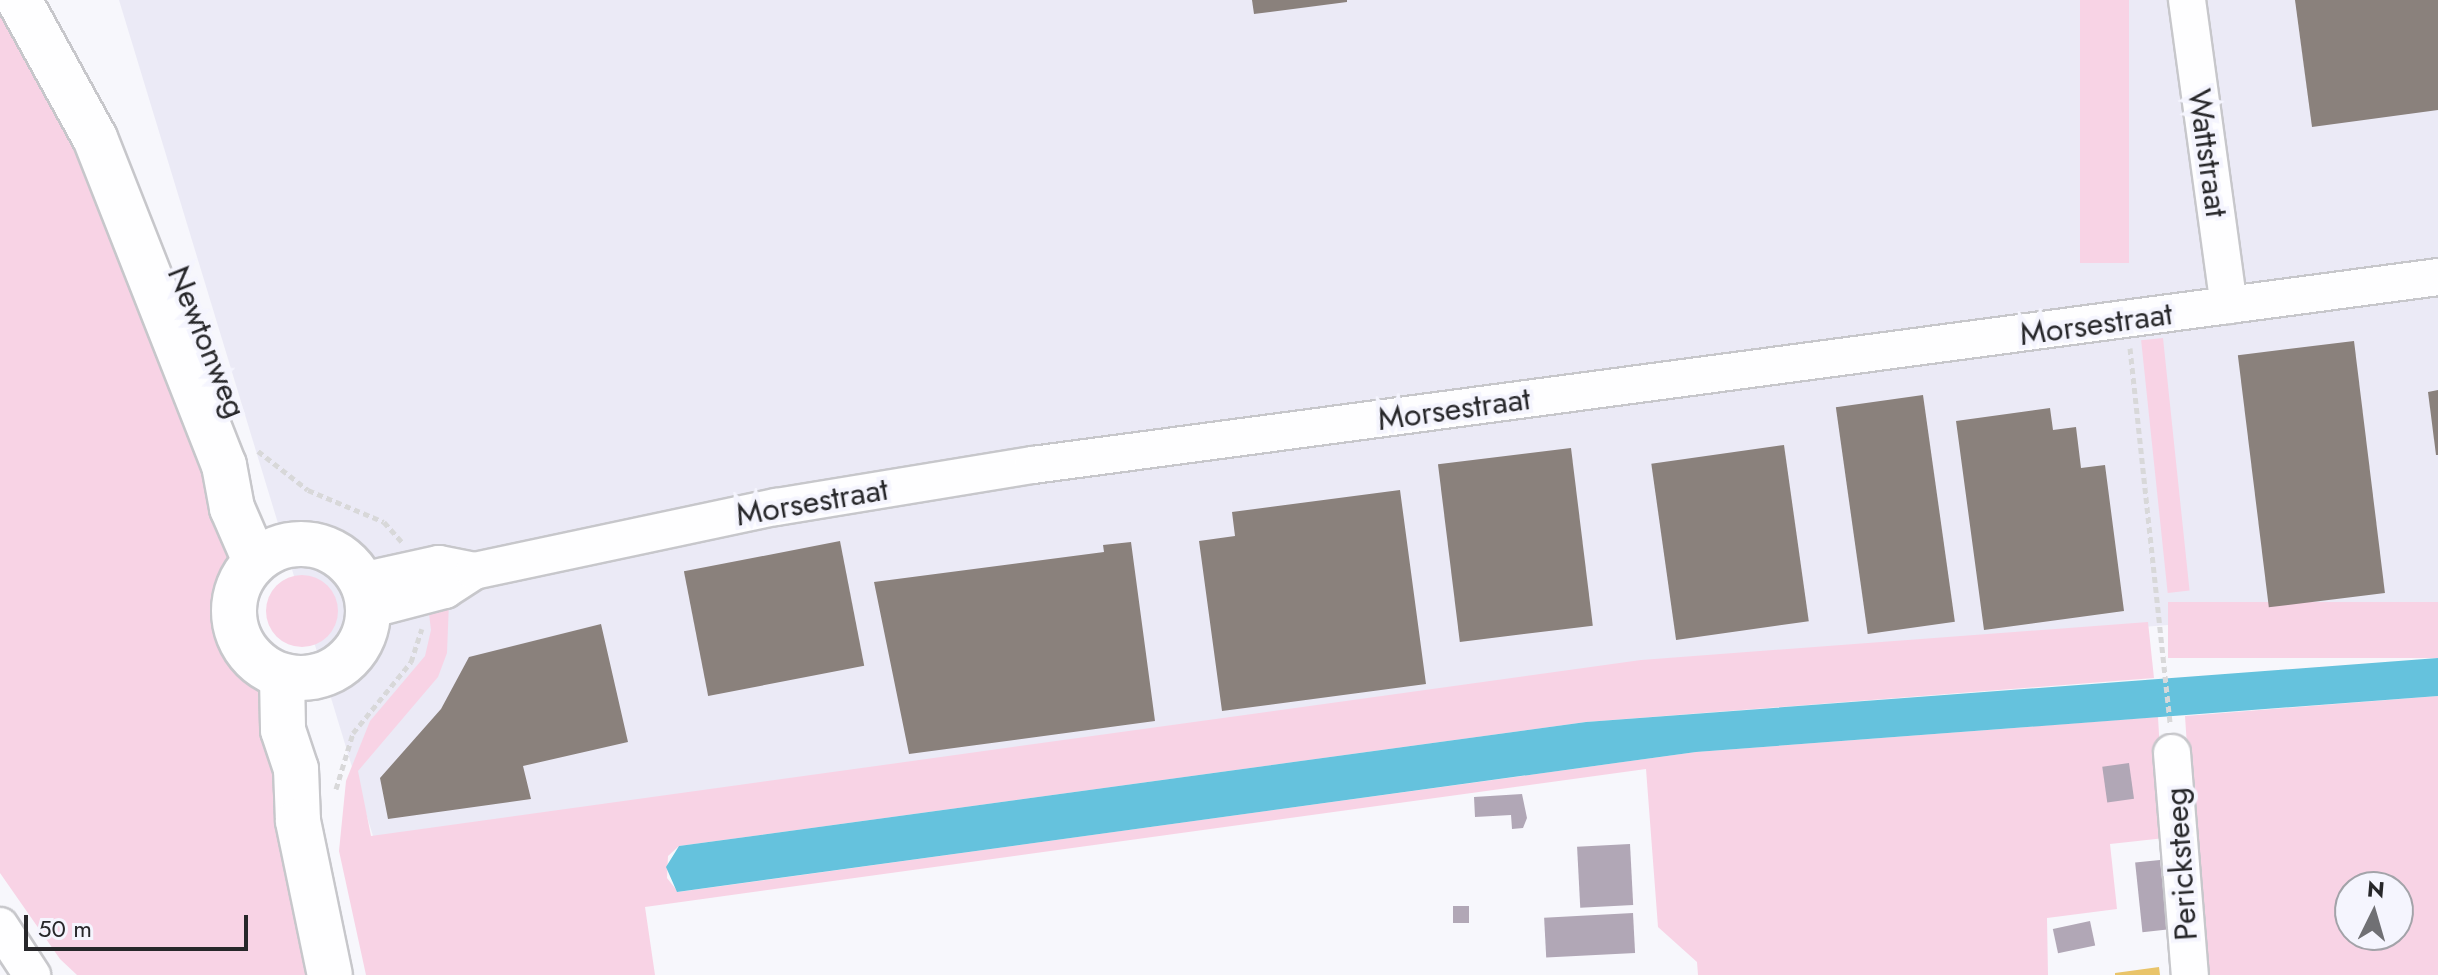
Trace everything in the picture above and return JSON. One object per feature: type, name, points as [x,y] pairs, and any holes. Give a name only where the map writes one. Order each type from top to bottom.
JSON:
[{"type":"main road","name":"Newtonweg","points":[[19,0],[95,138],[190,388],[238,454],[258,495],[270,553]]},
{"type":"main road","points":[[330,551],[364,596],[359,645],[347,660],[298,676],[252,657],[235,626],[233,603],[270,553],[330,551]]},
{"type":"main road","points":[[298,676],[312,729],[296,769],[298,821],[330,975]]},
{"type":"street","name":"Wattstraat","points":[[2187,0],[2229,305]]},
{"type":"street","name":"Morsestraat","points":[[364,596],[415,584],[439,564],[474,571],[776,507],[1033,465],[2438,277]]},
{"type":"street","name":"Pericksteeg","points":[[2172,741],[2190,975]]},
{"type":"street","points":[[0,926],[32,975]]},
{"type":"path","points":[[2127,320],[2172,741]]},
{"type":"path","name":"Newtonweg","points":[[238,454],[308,490],[384,522],[397,533],[415,584],[419,647],[353,733],[333,804]]},
{"type":"shaded area","points":[[0,0],[59,99],[214,495],[234,565],[221,600],[221,622],[233,654],[265,691],[273,723],[276,810],[312,975],[77,975],[60,959],[0,873]]},
{"type":"shaded area","points":[[119,0],[2438,0],[2438,604],[1600,669],[376,846]]},
{"type":"shaded area","points":[[2080,0],[2129,0],[2129,263],[2080,263]]},
{"type":"shaded area","points":[[2163,338],[2190,591],[2168,593],[2141,340]]},
{"type":"shaded area","points":[[302,575],[322,581],[332,591],[338,611],[332,631],[322,641],[302,647],[282,641],[272,631],[266,611],[272,591],[282,581]]},
{"type":"shaded area","points":[[449,602],[447,653],[438,677],[358,771],[371,836],[1641,660],[2148,622],[2154,678],[1586,722],[679,846],[668,856],[667,878],[678,892],[1696,752],[2158,717],[2165,838],[2110,844],[2117,909],[2047,918],[2048,975],[1698,975],[1697,962],[1658,927],[1646,769],[645,907],[655,975],[366,975],[339,851],[346,781],[370,721],[425,656],[431,630],[428,606]]},
{"type":"shaded area","points":[[2168,602],[2438,602],[2438,658],[2168,658]]},
{"type":"shaded area","points":[[2438,696],[2438,975],[2202,975],[2185,716]]},
{"type":"water","points":[[2438,658],[2438,696],[1696,752],[677,892],[666,867],[679,846],[1586,722]]},
{"type":"building: Homes","points":[[2159,967],[2160,975],[2115,975],[2115,973]]},
{"type":"building: Industry","points":[[1252,0],[1347,0],[1347,2],[1254,14]]},
{"type":"building: Industry","points":[[2295,0],[2438,0],[2438,110],[2312,127]]},
{"type":"building: Industry","points":[[2354,341],[2385,593],[2269,607],[2238,355]]},
{"type":"building: Industry","points":[[2438,390],[2438,455],[2436,455],[2428,392]]},
{"type":"building: Industry","points":[[1923,395],[1955,622],[1868,634],[1836,407]]},
{"type":"building: Industry","points":[[2050,408],[2053,430],[2076,427],[2081,468],[2105,465],[2124,611],[1984,630],[1956,421]]},
{"type":"building: Industry","points":[[1784,445],[1809,621],[1676,640],[1651,464]]},
{"type":"building: Industry","points":[[1571,448],[1593,626],[1460,642],[1438,464]]},
{"type":"building: Industry","points":[[1400,490],[1426,684],[1222,711],[1199,541],[1235,536],[1232,512]]},
{"type":"building: Industry","points":[[840,541],[864,666],[708,696],[684,571]]},
{"type":"building: Industry","points":[[1131,542],[1155,721],[909,754],[874,582],[1104,552],[1103,545]]},
{"type":"building: Industry","points":[[601,624],[628,742],[523,766],[531,799],[388,819],[380,778],[441,709],[469,657]]},
{"type":"building: Other","points":[[2129,763],[2134,799],[2107,802],[2102,767]]},
{"type":"building: Other","points":[[1522,794],[1527,818],[1523,828],[1512,829],[1511,815],[1475,817],[1474,797]]},
{"type":"building: Other","points":[[1630,844],[1633,905],[1580,908],[1577,847]]},
{"type":"building: Other","points":[[2160,860],[2167,930],[2142,932],[2135,863]]},
{"type":"building: Other","points":[[1453,906],[1469,906],[1469,923],[1453,923]]},
{"type":"building: Other","points":[[1633,913],[1635,953],[1546,958],[1544,918]]},
{"type":"building: Other","points":[[2090,921],[2095,945],[2058,953],[2053,929]]}]
